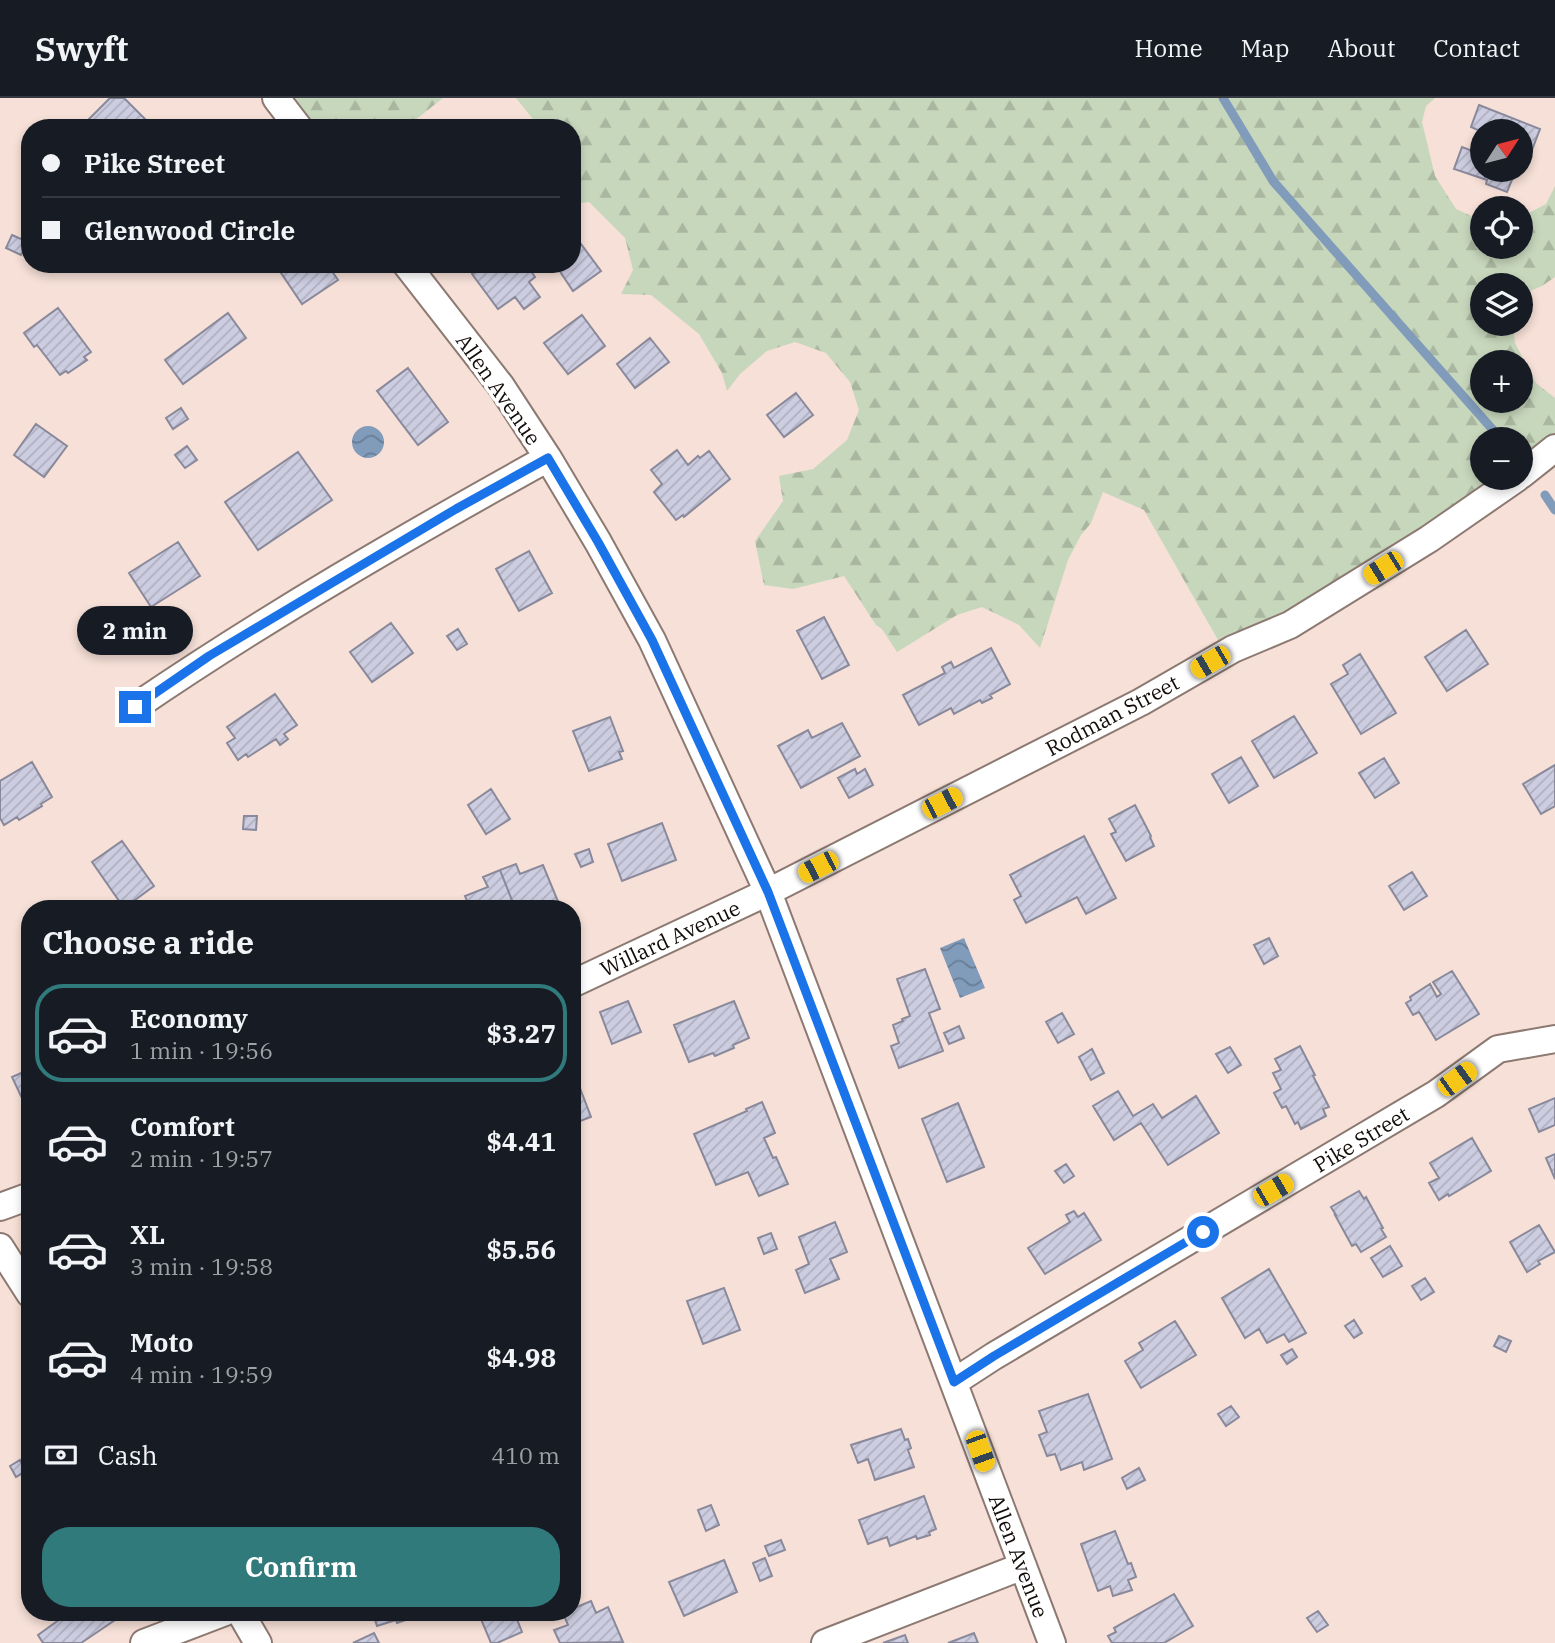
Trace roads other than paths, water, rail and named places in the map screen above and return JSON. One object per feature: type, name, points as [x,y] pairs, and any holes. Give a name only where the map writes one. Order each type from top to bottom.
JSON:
[{"type":"street","points":[[276,98],[292,119]]},
{"type":"street","name":"Allen Avenue","points":[[413,273],[501,386],[548,458],[652,640],[768,892],[1052,1643]]},
{"type":"street","name":"Rodman Street","points":[[1533,465],[1555,448]]},
{"type":"street","points":[[135,707],[209,656],[456,509],[548,458]]},
{"type":"street","name":"Rodman Street","points":[[768,892],[1141,702],[1233,649],[1290,625],[1429,539],[1499,490]]},
{"type":"street","name":"Willard Avenue","points":[[581,980],[768,892]]},
{"type":"street","name":"Pike Street","points":[[954,1382],[1436,1094],[1498,1049],[1555,1039]]},
{"type":"street","points":[[0,1207],[21,1199]]},
{"type":"street","points":[[0,1247],[21,1280]]},
{"type":"street","points":[[825,1643],[1023,1566]]},
{"type":"street","points":[[144,1643],[201,1621]]},
{"type":"street","points":[[245,1621],[258,1643]]},
{"type":"water","points":[[368,426],[379,431],[384,442],[379,453],[368,458],[357,453],[352,442],[357,431]]},
{"type":"water","points":[[964,938],[985,988],[960,998],[940,948]]},
{"type":"waterway","points":[[1223,98],[1273,181],[1490,427]]},
{"type":"waterway","points":[[1545,495],[1555,510]]}]
